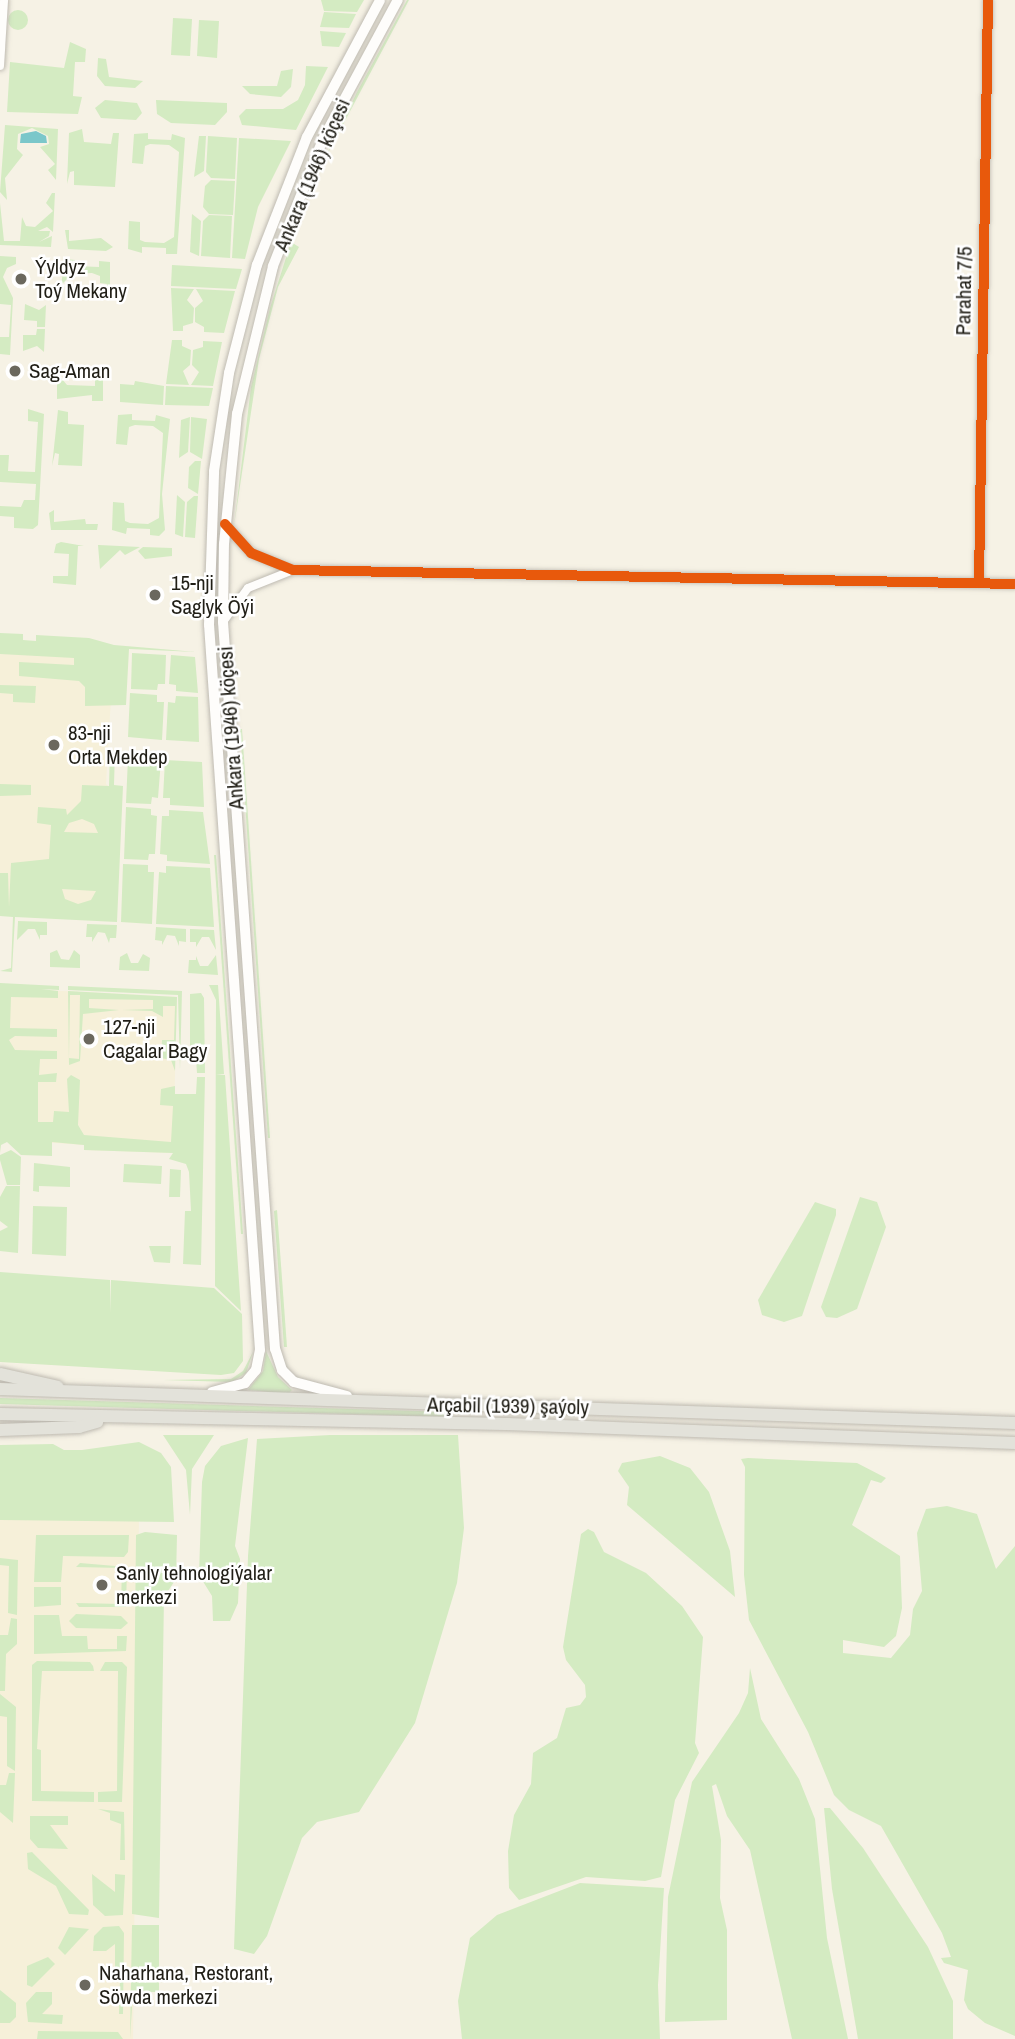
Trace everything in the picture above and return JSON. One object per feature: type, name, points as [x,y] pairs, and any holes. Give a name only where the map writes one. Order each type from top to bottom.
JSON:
[{"type":"main road","name":"Ankara (1946) köçesi","points":[[186,1395],[238,1387],[253,1375],[260,1357],[209,625],[210,519],[221,413],[247,299],[273,220],[307,137],[380,0]]},
{"type":"main road","name":"Ankara (1946) köçesi","points":[[391,1404],[301,1386],[284,1374],[276,1356],[223,622],[225,524],[244,374],[273,266],[323,139],[398,0]]},
{"type":"main road","points":[[0,1374],[32,1378],[71,1392]]},
{"type":"main road","name":"Arçabil (1939) şaýoly","points":[[0,1389],[1015,1423]]},
{"type":"main road","points":[[683,1431],[684,1412]]},
{"type":"main road","name":"Arçabil (1939) şaýoly","points":[[0,1414],[683,1431],[1015,1443]]},
{"type":"main road","points":[[736,1415],[736,1434]]},
{"type":"main road","points":[[0,1430],[79,1427],[109,1418]]},
{"type":"street","points":[[0,65],[4,0]]},
{"type":"street","name":"Parahat 7/5","points":[[979,583],[988,0]]},
{"type":"street","points":[[225,524],[251,553],[293,569],[1015,583]]},
{"type":"street","points":[[223,622],[248,588],[293,569]]},
{"type":"shaded area","name":"83-nji Orta Mekdep","points":[[0,641],[114,647],[106,784],[114,791],[114,916],[0,910]]},
{"type":"shaded area","name":"127-nji Cagalar Bagy","points":[[5,988],[177,997],[173,1153],[84,1150],[84,1145],[24,1141],[24,1120],[0,1120]]},
{"type":"shaded area","points":[[0,1512],[139,1514],[133,2039],[0,2039]]},
{"type":"green space","points":[[321,0],[364,0],[357,12],[324,11]]},
{"type":"green space","points":[[409,0],[320,168],[357,92]]},
{"type":"green space","points":[[18,10],[25,13],[28,20],[25,27],[18,30],[11,27],[8,20],[11,13]]},
{"type":"green space","points":[[324,12],[356,14],[349,28],[320,27]]},
{"type":"green space","points":[[173,18],[192,19],[190,56],[171,55]]},
{"type":"green space","points":[[199,20],[219,21],[217,58],[197,56]]},
{"type":"green space","points":[[320,31],[346,33],[339,47],[322,46]]},
{"type":"green space","points":[[70,42],[86,49],[85,62],[75,62],[73,96],[82,97],[78,114],[7,112],[10,62],[64,68]]},
{"type":"green space","points":[[98,58],[106,59],[109,77],[143,81],[135,88],[105,86],[97,76]]},
{"type":"green space","points":[[306,66],[328,67],[296,130],[242,125],[239,116],[246,109],[283,109],[298,100],[305,85]]},
{"type":"green space","points":[[293,69],[291,87],[281,97],[250,94],[242,86],[277,86],[281,71]]},
{"type":"green space","points":[[105,100],[137,103],[142,113],[136,120],[101,118],[95,108]]},
{"type":"green space","points":[[156,100],[227,103],[227,112],[215,125],[171,123],[157,114]]},
{"type":"green space","points":[[5,125],[58,129],[56,180],[48,170],[55,164],[40,147],[49,144],[48,136],[32,128],[18,134],[17,149],[23,155],[5,178],[7,200],[0,192]]},
{"type":"green space","points":[[82,129],[84,142],[111,144],[113,133],[119,133],[115,187],[74,185],[74,171],[70,172],[67,184],[69,133]]},
{"type":"green space","points":[[148,133],[148,139],[171,140],[172,134],[185,138],[177,254],[166,254],[166,248],[142,247],[142,253],[128,249],[129,221],[140,222],[140,240],[145,242],[164,243],[174,237],[179,152],[169,145],[150,144],[145,146],[143,164],[132,163],[134,134]]},
{"type":"green space","points":[[199,136],[206,136],[204,171],[194,177]]},
{"type":"green space","points":[[208,136],[237,138],[235,179],[211,178],[206,172]]},
{"type":"green space","points":[[239,138],[291,141],[258,207],[245,259],[232,258]]},
{"type":"green space","points":[[211,180],[235,181],[233,215],[209,214],[203,207],[205,186]]},
{"type":"green space","points":[[52,193],[55,193],[53,232],[47,227],[38,231],[50,231],[49,236],[39,242],[52,236],[51,247],[0,245],[0,203],[4,241],[20,241],[22,217],[26,226],[35,227],[53,211],[46,203]]},
{"type":"green space","points":[[192,214],[201,221],[199,256],[190,252]]},
{"type":"green space","points":[[209,215],[232,216],[230,258],[201,256],[203,221]]},
{"type":"green space","points":[[65,230],[69,230],[69,241],[101,238],[113,247],[106,251],[68,249]]},
{"type":"green space","points":[[291,242],[299,247],[278,287],[259,359],[234,526],[251,387],[270,308]]},
{"type":"green space","points":[[0,256],[16,257],[16,264],[7,268],[3,277],[13,298],[10,355],[0,354],[0,337],[9,337],[11,305],[0,304]]},
{"type":"green space","points":[[65,259],[75,260],[75,266],[99,267],[99,261],[110,262],[110,298],[107,300],[107,284],[100,283],[100,276],[92,273],[72,274],[61,285]]},
{"type":"green space","points":[[172,265],[242,269],[236,289],[171,286]]},
{"type":"green space","points":[[171,288],[194,289],[187,300],[194,308],[193,323],[183,326],[183,331],[173,331]]},
{"type":"green space","points":[[196,289],[235,291],[224,333],[204,332],[204,327],[195,322],[195,308],[203,301]]},
{"type":"green space","points":[[25,304],[39,310],[46,305],[45,327],[37,327],[37,321],[24,320]]},
{"type":"green space","points":[[37,329],[45,329],[44,352],[37,346],[23,351],[23,335],[36,335]]},
{"type":"green space","points":[[172,340],[182,340],[182,346],[191,350],[190,365],[183,371],[189,385],[166,384]]},
{"type":"green space","points":[[203,341],[222,342],[213,386],[191,385],[199,372],[192,365],[193,350],[203,347]]},
{"type":"green space","points":[[57,373],[67,385],[95,386],[95,379],[103,379],[103,401],[92,401],[92,395],[57,399]]},
{"type":"green space","points":[[135,381],[164,386],[163,405],[120,402],[120,384],[134,385]]},
{"type":"green space","points":[[166,386],[213,388],[209,406],[165,405]]},
{"type":"green space","points":[[28,409],[44,414],[38,525],[33,529],[14,528],[14,517],[0,516],[0,506],[21,507],[24,500],[35,500],[36,484],[0,482],[0,455],[9,455],[8,471],[35,472],[38,422],[28,421]]},
{"type":"green space","points":[[58,410],[68,412],[68,424],[84,425],[82,466],[58,465],[59,454],[55,453],[52,466]]},
{"type":"green space","points":[[132,414],[132,420],[155,421],[156,415],[170,419],[162,494],[165,530],[159,536],[150,535],[150,529],[127,528],[126,534],[112,530],[113,502],[124,503],[125,521],[130,523],[148,524],[159,518],[163,433],[153,426],[135,425],[129,427],[127,445],[116,444],[118,415]]},
{"type":"green space","points":[[190,417],[188,452],[179,458],[181,420]]},
{"type":"green space","points":[[191,417],[207,419],[202,459],[190,452]]},
{"type":"green space","points":[[195,461],[201,461],[198,494],[188,488],[189,467]]},
{"type":"green space","points":[[177,495],[185,502],[183,537],[175,534]]},
{"type":"green space","points":[[198,496],[195,538],[185,537],[187,502]]},
{"type":"green space","points":[[54,510],[54,522],[85,519],[86,524],[98,524],[97,530],[51,530],[49,513]]},
{"type":"green space","points":[[61,542],[84,546],[78,546],[76,585],[53,583],[53,576],[68,576],[69,554],[54,553],[56,544]]},
{"type":"green space","points":[[98,545],[140,547],[125,555],[120,550],[100,569]]},
{"type":"green space","points":[[143,547],[172,548],[172,556],[145,559],[138,551]]},
{"type":"green space","points":[[0,633],[23,634],[23,640],[36,641],[36,635],[89,638],[114,645],[196,652],[129,649],[126,705],[85,706],[85,687],[79,681],[19,676],[19,662],[74,665],[74,658],[0,654]]},
{"type":"green space","points":[[132,653],[166,655],[165,684],[158,684],[157,690],[131,689]]},
{"type":"green space","points":[[171,655],[195,657],[198,693],[176,691],[176,685],[169,684]]},
{"type":"green space","points":[[0,685],[36,686],[35,703],[13,702],[13,694],[0,693]]},
{"type":"green space","points":[[130,693],[157,695],[157,702],[164,702],[162,740],[128,737]]},
{"type":"green space","points":[[176,696],[198,697],[199,742],[166,740],[168,702],[175,703]]},
{"type":"green space","points":[[242,729],[270,1138],[268,1138]]},
{"type":"green space","points":[[110,751],[115,751],[114,785],[123,786],[117,922],[15,917],[12,972],[0,971],[11,968],[13,917],[0,916],[0,873],[8,873],[9,907],[11,863],[49,859],[51,825],[37,823],[38,807],[66,809],[67,815],[81,801],[82,785],[109,786]],"holes":[[[82,819],[94,824],[98,833],[64,832],[69,823]],[[62,889],[95,891],[96,891],[91,900],[78,904],[65,899]]]},
{"type":"green space","points":[[128,758],[161,760],[158,798],[152,797],[151,804],[126,803]]},
{"type":"green space","points":[[165,760],[202,762],[204,807],[170,805],[170,798],[163,798]]},
{"type":"green space","points":[[0,784],[31,785],[31,795],[0,796]]},
{"type":"green space","points":[[126,807],[151,809],[151,815],[157,816],[155,854],[149,854],[148,860],[124,859]]},
{"type":"green space","points":[[169,810],[203,812],[210,864],[167,861],[167,855],[160,854],[162,816],[169,816]]},
{"type":"green space","points":[[216,855],[243,1234],[241,1234]]},
{"type":"green space","points":[[123,864],[148,865],[148,872],[154,872],[152,924],[121,922]]},
{"type":"green space","points":[[166,866],[210,868],[214,927],[156,924],[159,872],[166,873]]},
{"type":"green space","points":[[18,921],[47,922],[47,935],[40,935],[40,940],[35,929],[28,929],[17,940]]},
{"type":"green space","points":[[87,924],[117,925],[116,938],[110,938],[109,943],[105,933],[98,932],[92,942],[92,937],[86,937]]},
{"type":"green space","points":[[156,927],[186,929],[186,942],[179,941],[179,946],[175,936],[167,935],[162,945],[162,941],[155,940]]},
{"type":"green space","points":[[190,929],[214,930],[216,950],[209,937],[202,937],[196,947],[196,942],[190,942]]},
{"type":"green space","points":[[57,950],[61,959],[69,960],[74,950],[80,955],[80,968],[50,967],[50,953]]},
{"type":"green space","points":[[127,953],[131,963],[138,963],[143,954],[150,958],[149,971],[119,970],[120,957]]},
{"type":"green space","points":[[216,955],[218,975],[188,973],[189,960],[196,960],[196,956],[200,966],[208,966]]},
{"type":"green space","points":[[0,983],[59,986],[59,990],[41,989],[58,991],[58,998],[11,997],[10,1028],[57,1029],[57,1037],[15,1036],[9,1040],[15,1050],[57,1051],[57,1059],[40,1059],[39,1075],[57,1073],[56,1082],[38,1082],[38,1122],[53,1122],[54,1111],[69,1112],[67,1079],[71,1075],[80,1080],[78,1125],[84,1135],[171,1142],[173,1106],[160,1105],[161,1089],[175,1086],[175,1094],[196,1094],[197,1077],[205,1077],[201,1265],[183,1264],[185,1211],[191,1211],[189,1172],[186,1164],[169,1159],[173,1153],[84,1150],[84,1145],[52,1142],[52,1156],[21,1155],[7,1142],[1,1145],[0,1153]]},
{"type":"green space","points":[[209,985],[218,985],[224,1074],[216,1075],[225,1075],[241,1311],[215,1286],[216,1000]]},
{"type":"green space","points":[[68,986],[182,991],[180,1070],[178,995],[68,990]]},
{"type":"green space","points":[[68,991],[177,997],[175,1071],[171,1060],[161,1058],[162,1040],[174,1040],[175,1006],[163,1006],[163,1017],[152,1011],[122,1010],[153,1009],[153,1000],[89,999],[89,1008],[119,1010],[83,1014],[80,1061],[69,1065]],"holes":[[[70,995],[80,995],[79,1059],[69,1058]]]},
{"type":"green space","points":[[201,993],[204,998],[205,1073],[197,1073],[196,1059],[190,1052],[190,994]]},
{"type":"green space","points":[[11,1150],[21,1157],[20,1185],[7,1185],[0,1160],[0,1155]]},
{"type":"green space","points":[[34,1163],[70,1167],[70,1187],[39,1186],[39,1192],[33,1191]]},
{"type":"green space","points":[[124,1164],[162,1166],[161,1184],[123,1182]]},
{"type":"green space","points":[[170,1169],[181,1170],[180,1197],[169,1197]]},
{"type":"green space","points":[[6,1186],[20,1186],[18,1253],[0,1251],[0,1231],[8,1227],[0,1221],[0,1197]]},
{"type":"green space","points":[[860,1197],[877,1202],[886,1227],[857,1309],[837,1318],[826,1317],[821,1307]]},
{"type":"green space","points":[[815,1202],[836,1209],[836,1215],[802,1316],[784,1322],[762,1315],[758,1300]]},
{"type":"green space","points":[[33,1206],[67,1207],[66,1256],[32,1254]]},
{"type":"green space","points":[[277,1210],[287,1347],[284,1347],[274,1211]]},
{"type":"green space","points":[[149,1246],[171,1246],[170,1263],[154,1262]]},
{"type":"green space","points":[[0,1272],[110,1280],[111,1313],[111,1280],[214,1288],[242,1314],[243,1361],[234,1373],[221,1375],[0,1362]]},
{"type":"green space","points":[[266,1351],[278,1377],[292,1390],[288,1394],[248,1390],[263,1371]]},
{"type":"green space","points":[[253,1352],[246,1373],[232,1382],[163,1380],[231,1379],[243,1371]]},
{"type":"green space","points":[[0,1398],[451,1412],[451,1417],[0,1404]]},
{"type":"green space","points":[[163,1435],[214,1435],[192,1469],[190,1515],[186,1470]]},
{"type":"green space","points":[[330,1435],[458,1435],[464,1528],[457,1583],[415,1723],[359,1812],[317,1822],[302,1838],[267,1936],[254,1954],[234,1949],[248,1556],[257,1439]]},
{"type":"green space","points":[[248,1438],[235,1546],[240,1559],[238,1603],[230,1621],[213,1621],[212,1596],[199,1575],[202,1482],[205,1466],[221,1446]]},
{"type":"green space","points":[[139,1442],[161,1453],[171,1467],[174,1522],[0,1520],[0,1445],[53,1444],[64,1450],[82,1450]]},
{"type":"green space","points":[[660,1456],[690,1468],[709,1492],[730,1551],[735,1597],[627,1505],[629,1487],[618,1471],[622,1463]]},
{"type":"green space","points":[[741,1459],[857,1463],[886,1478],[881,1483],[871,1480],[852,1525],[900,1556],[902,1608],[896,1636],[884,1647],[843,1640],[843,1653],[891,1658],[910,1635],[913,1609],[922,1591],[917,1533],[926,1509],[947,1506],[977,1514],[996,1569],[1015,1546],[1015,2036],[985,2023],[968,2009],[964,2000],[968,1970],[944,1963],[941,1958],[951,1957],[942,1933],[881,1826],[849,1810],[834,1795],[808,1732],[749,1620],[744,1575],[745,1467]]},
{"type":"green space","points":[[588,1529],[594,1532],[604,1552],[646,1573],[682,1606],[703,1637],[695,1743],[699,1753],[675,1800],[661,1877],[645,1881],[586,1877],[519,1900],[509,1888],[508,1851],[514,1815],[531,1784],[533,1753],[557,1738],[566,1708],[580,1705],[586,1697],[585,1685],[566,1660],[563,1647],[581,1534]]},
{"type":"green space","points":[[145,1532],[177,1535],[176,1579],[164,1597],[159,1918],[132,1914],[136,1535]]},
{"type":"green space","points":[[36,1535],[129,1535],[128,1552],[124,1557],[63,1556],[61,1582],[34,1582]]},
{"type":"green space","points":[[0,1558],[18,1560],[17,1615],[8,1613],[9,1566],[0,1565]]},
{"type":"green space","points":[[80,1563],[127,1567],[126,1607],[79,1607],[76,1603],[121,1604],[122,1568],[76,1567]]},
{"type":"green space","points":[[34,1587],[61,1587],[61,1605],[34,1607]]},
{"type":"green space","points":[[76,1614],[121,1616],[128,1623],[121,1629],[76,1628],[69,1621]]},
{"type":"green space","points":[[34,1615],[59,1615],[62,1636],[87,1636],[88,1649],[117,1649],[117,1636],[127,1636],[126,1651],[34,1654]]},
{"type":"green space","points":[[11,1618],[17,1619],[17,1644],[6,1654],[5,1691],[0,1691],[0,1635],[8,1635]]},
{"type":"green space","points":[[37,1661],[90,1662],[93,1666],[94,1671],[42,1671],[37,1749],[41,1750],[41,1791],[94,1792],[94,1802],[32,1801],[32,1665]]},
{"type":"green space","points":[[105,1662],[122,1662],[127,1667],[122,1802],[98,1802],[98,1792],[117,1791],[118,1671],[100,1671]]},
{"type":"green space","points":[[750,1668],[761,1719],[799,1779],[815,1819],[827,1938],[848,2039],[792,2039],[750,1850],[727,1816],[716,1784],[712,1786],[721,1840],[720,1898],[727,1930],[727,2020],[665,2022],[668,1897],[692,1782],[739,1713],[748,1693]]},
{"type":"green space","points":[[0,1694],[16,1707],[15,1771],[7,1766],[7,1717],[0,1716]]},
{"type":"green space","points":[[9,1773],[15,1773],[13,1823],[0,1812],[0,1785],[6,1785]]},
{"type":"green space","points":[[824,1808],[830,1808],[863,1848],[928,1947],[953,2001],[953,2039],[858,2039],[832,1889]]},
{"type":"green space","points":[[98,1809],[124,1812],[125,1860],[120,1860],[121,1824],[110,1820],[110,1813]]},
{"type":"green space","points":[[30,1816],[68,1816],[68,1825],[50,1825],[68,1849],[38,1848],[30,1839]]},
{"type":"green space","points":[[32,1852],[89,1910],[88,1915],[69,1914],[56,1886],[28,1869],[27,1853]]},
{"type":"green space","points":[[92,1874],[115,1892],[115,1874],[125,1875],[123,1915],[105,1916],[93,1905]]},
{"type":"green space","points":[[580,1883],[664,1888],[658,1985],[660,2039],[462,2039],[458,2001],[470,1938],[497,1915]]},
{"type":"green space","points":[[132,1925],[159,1925],[159,1992],[133,1992],[130,2039]]},
{"type":"green space","points":[[119,1926],[124,1933],[123,2014],[119,2014],[120,1979],[115,1979],[115,1944],[106,1951],[93,1951],[94,1936],[103,1927]]},
{"type":"green space","points":[[69,1927],[89,1929],[65,1955],[58,1948]]},
{"type":"green space","points":[[48,1957],[55,1964],[32,1987],[27,1985],[27,1966]]},
{"type":"green space","points":[[0,1990],[16,2003],[16,2017],[10,2023],[0,2023]]},
{"type":"green space","points":[[36,1992],[52,1992],[52,2004],[42,2014],[63,2015],[62,2024],[28,2022],[26,2003]]},
{"type":"green space","points":[[38,2031],[118,2032],[123,2039],[37,2039]]},
{"type":"water","points":[[36,131],[46,136],[47,143],[20,143],[21,134]]},
{"type":"cycle path","points":[[979,583],[988,0]]},
{"type":"cycle path","points":[[225,524],[251,553],[293,570],[1015,584]]},
{"type":"place","name":"Ýyldyz Toý Mekany","points":[[21,279]]},
{"type":"place","name":"Sag-Aman","points":[[15,371]]},
{"type":"place","name":"15-nji Saglyk Öýi","points":[[155,595]]},
{"type":"place","name":"83-nji Orta Mekdep","points":[[54,745]]},
{"type":"place","name":"127-nji Cagalar Bagy","points":[[89,1039]]},
{"type":"place","name":"Sanly tehnologiýalar merkezi","points":[[102,1585]]},
{"type":"place","name":"Naharhana, Restorant, Söwda merkezi","points":[[85,1985]]}]
